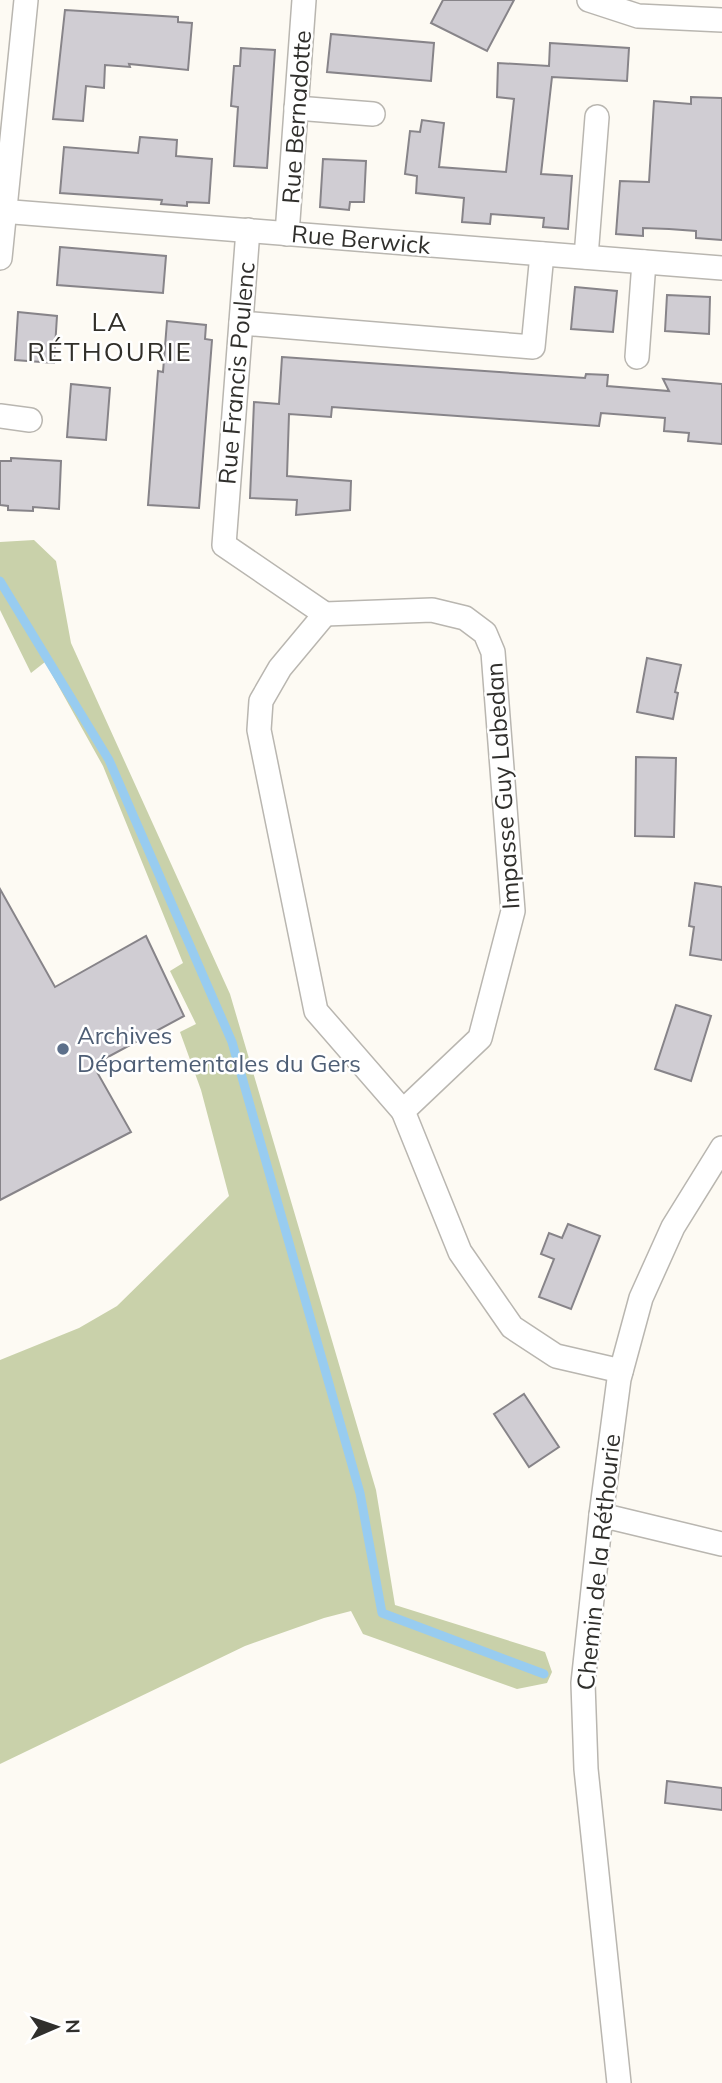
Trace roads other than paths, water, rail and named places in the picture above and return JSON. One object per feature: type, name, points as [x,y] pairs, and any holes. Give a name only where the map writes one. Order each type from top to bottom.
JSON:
[{"type":"street","points":[[0,258],[2,211],[26,0]]},
{"type":"street","points":[[589,0],[638,16],[722,20]]},
{"type":"street","name":"Rue Bernadotte","points":[[287,234],[296,108],[297,1]]},
{"type":"street","points":[[296,108],[373,114]]},
{"type":"street","points":[[586,257],[597,117]]},
{"type":"street","name":"Rue Berwick","points":[[2,211],[722,268]]},
{"type":"street","name":"Rue Francis Poulenc","points":[[248,230],[224,545],[325,614]]},
{"type":"street","points":[[240,323],[533,347],[542,254]]},
{"type":"street","points":[[637,357],[644,262]]},
{"type":"street","points":[[0,416],[30,419]]},
{"type":"street","name":"Impasse Guy Labedan","points":[[325,614],[432,610],[465,618],[485,633],[493,652],[513,911],[480,1038],[403,1111]]},
{"type":"street","points":[[325,614],[280,668],[261,701],[259,730],[316,1011],[403,1111],[460,1252],[512,1327],[556,1356],[621,1371]]},
{"type":"street","name":"Chemin de la Réthourie","points":[[620,2083],[586,1769],[583,1684],[601,1515],[621,1371],[641,1298],[673,1227],[722,1148]]},
{"type":"street","points":[[601,1515],[722,1544]]},
{"type":"waterway","points":[[0,581],[109,760],[232,1042],[360,1493],[382,1613],[544,1674]]},
{"type":"place","name":"Archives Départementales du Gers","points":[[63,1049]]},
{"type":"district","name":"LA RÉTHOURIE","points":[[110,336]]}]
